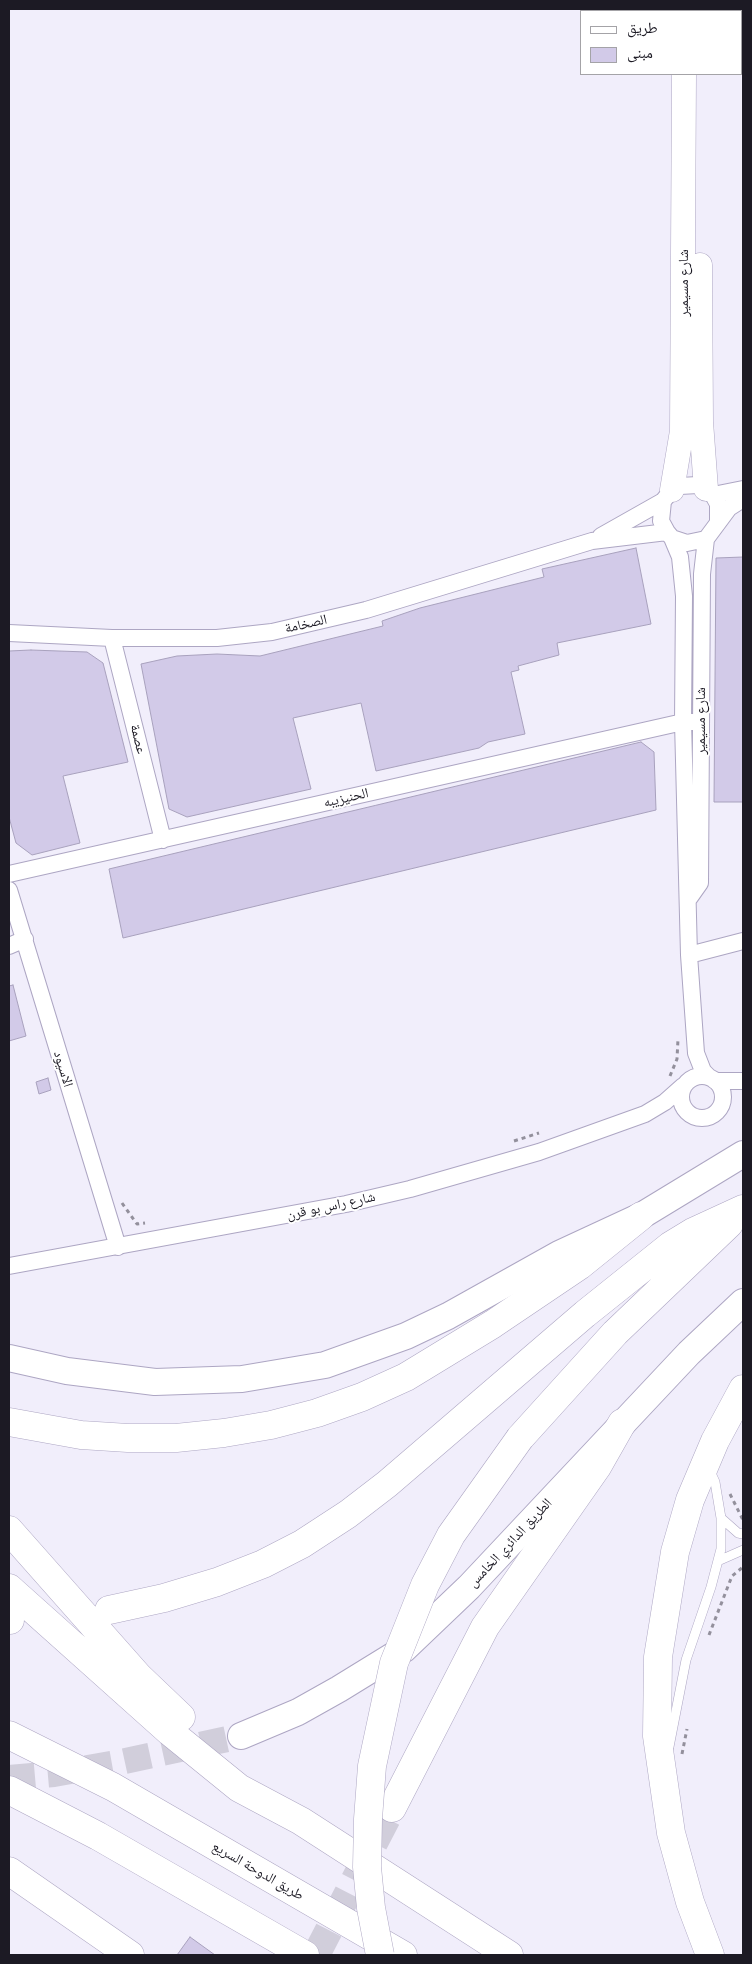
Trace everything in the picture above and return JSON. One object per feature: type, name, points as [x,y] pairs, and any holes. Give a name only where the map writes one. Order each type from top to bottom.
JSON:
[{"type":"highway","points":[[380,1955],[371,1908],[367,1867],[372,1766],[394,1663],[425,1584],[451,1535],[520,1438],[615,1333],[743,1210]]},
{"type":"highway","points":[[109,1610],[164,1598],[217,1582],[263,1564],[302,1544],[348,1514],[387,1484],[584,1314],[670,1246],[693,1232],[743,1210]]},
{"type":"highway","points":[[9,1422],[81,1435],[128,1438],[176,1438],[224,1433],[271,1425],[317,1413],[362,1397],[414,1373],[493,1324],[579,1266],[641,1216]]},
{"type":"highway","points":[[710,1955],[690,1902],[671,1833],[672,1770],[657,1736],[658,1656],[675,1552],[690,1500],[706,1461],[743,1388]]},
{"type":"highway","points":[[392,1808],[485,1627],[596,1467],[622,1423]]},
{"type":"highway","points":[[9,1530],[140,1677],[181,1717],[301,1821]]},
{"type":"highway","points":[[9,1588],[170,1732],[239,1788],[301,1821],[509,1955]]},
{"type":"highway","name":"طريق الدوحة السريع","points":[[9,1735],[113,1787],[403,1955]]},
{"type":"highway","points":[[9,1790],[98,1836],[305,1955]]},
{"type":"highway","points":[[9,1870],[130,1955]]},
{"type":"main road","points":[[9,1358],[68,1372],[155,1382],[242,1379],[325,1365],[406,1336],[448,1316],[560,1254],[641,1216],[743,1154]]},
{"type":"main road","name":"الطريق الدائري الخامس","points":[[241,1736],[306,1707],[404,1649],[469,1587],[688,1353],[743,1302]]},
{"type":"street","name":"شارع مسيمير","points":[[684,75],[692,140],[701,422],[709,492]]},
{"type":"street","name":"شارع مسيمير","points":[[667,496],[682,431],[692,140],[699,75]]},
{"type":"street","points":[[743,489],[709,492],[688,484],[667,496],[661,522],[669,535],[687,543],[706,539],[729,508],[743,499]]},
{"type":"street","points":[[709,492],[718,504],[718,523]]},
{"type":"street","name":"الصخامة","points":[[592,541],[667,496]]},
{"type":"street","name":"شارع مسيمير","points":[[669,535],[680,557],[684,616],[684,722],[689,955],[696,1053],[702,1071],[712,1079]]},
{"type":"street","name":"الصخامة","points":[[9,633],[112,638],[218,638],[272,632],[366,610],[592,541],[669,535]]},
{"type":"street","name":"شارع مسيمير","points":[[688,900],[700,883],[702,557],[706,539]]},
{"type":"street","points":[[684,616],[701,615]]},
{"type":"street","name":"عصمة","points":[[112,638],[163,840]]},
{"type":"street","name":"الحنيزيبه","points":[[9,874],[684,722],[701,722]]},
{"type":"street","name":"الاسيود","points":[[9,890],[118,1247]]},
{"type":"street","points":[[9,946],[25,939]]},
{"type":"street","points":[[689,955],[743,941]]},
{"type":"street","name":"شارع مسيمير","points":[[680,1083],[696,1053]]},
{"type":"street","points":[[712,1079],[722,1093],[720,1108],[709,1117],[702,1118],[688,1113],[681,1101],[680,1083],[696,1076],[743,1081]]},
{"type":"street","name":"شارع راس بو قرن","points":[[9,1266],[346,1204],[410,1189],[539,1152],[645,1114],[665,1102],[680,1083]]},
{"type":"street","name":"شارع راس بو قرن","points":[[645,1114],[688,1113]]},
{"type":"lane","points":[[672,1770],[686,1660],[721,1549],[722,1518],[715,1482],[706,1461]]},
{"type":"lane","points":[[722,1518],[738,1533],[743,1534]]},
{"type":"lane","points":[[718,1561],[743,1550]]},
{"type":"path","points":[[678,1034],[677,1059],[680,1083]]},
{"type":"path","points":[[507,1143],[546,1131]]},
{"type":"path","points":[[105,1206],[121,1201],[137,1224],[151,1223]]},
{"type":"path","points":[[728,1487],[743,1521]]},
{"type":"path","points":[[708,1640],[732,1576],[743,1567]]},
{"type":"path","points":[[672,1770],[688,1723]]},
{"type":"building","points":[[636,548],[651,624],[557,643],[559,655],[518,666],[519,670],[511,672],[525,734],[488,742],[479,748],[376,771],[361,703],[293,718],[311,789],[187,817],[169,809],[141,664],[177,656],[217,654],[260,656],[383,626],[382,621],[420,608],[544,577],[542,569]]},
{"type":"building","points":[[743,557],[743,802],[714,802],[716,558]]},
{"type":"building","points":[[9,651],[87,652],[103,663],[128,762],[63,776],[80,843],[32,855],[16,843],[9,817]]},
{"type":"building","points":[[641,742],[654,752],[656,810],[123,938],[109,869]]},
{"type":"building","points":[[13,985],[26,1036],[9,1041],[9,986]]},
{"type":"building","points":[[48,1078],[51,1090],[39,1094],[36,1082]]},
{"type":"building","points":[[190,1937],[215,1955],[177,1955]]},
{"type":"tunnel","points":[[9,1778],[54,1774],[116,1763],[241,1736]]},
{"type":"tunnel","points":[[316,1955],[392,1808]]}]
